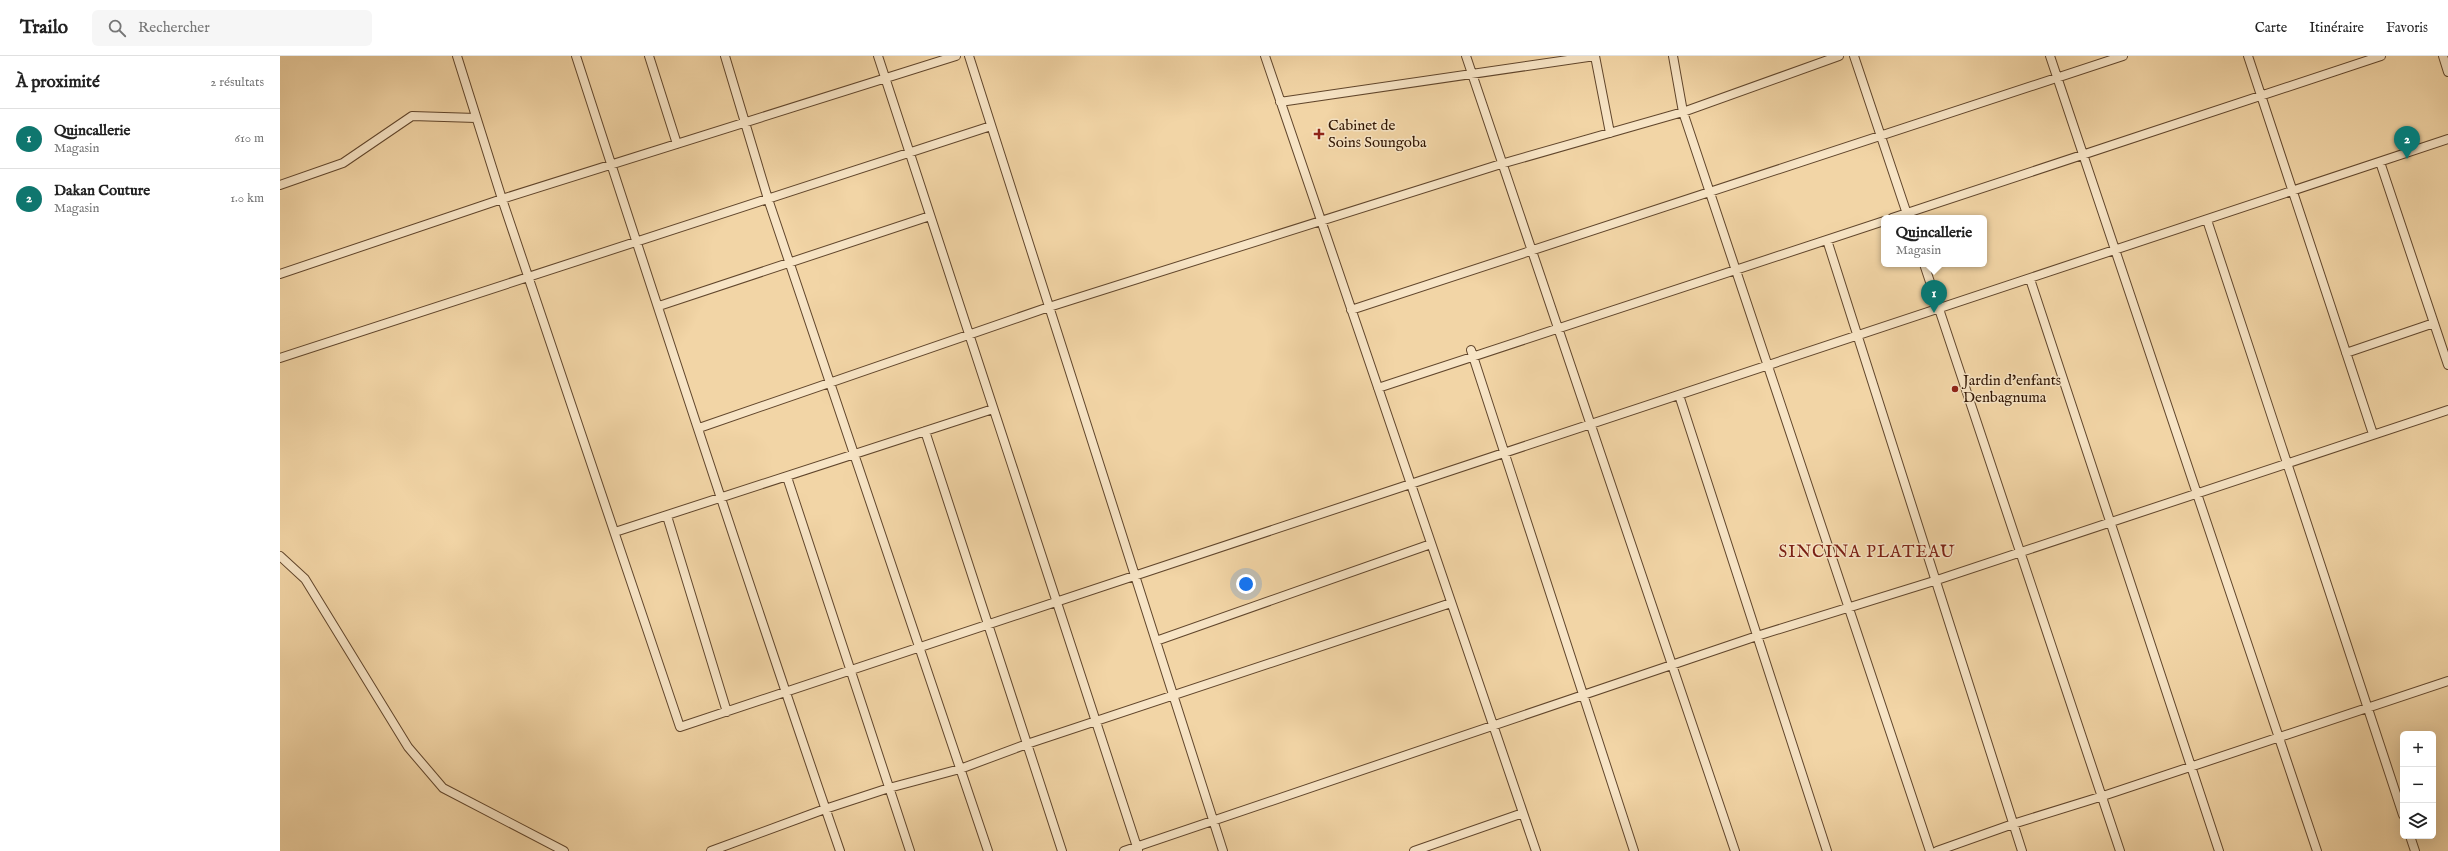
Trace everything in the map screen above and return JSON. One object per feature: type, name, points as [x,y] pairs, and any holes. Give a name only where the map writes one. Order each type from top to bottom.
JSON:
[{"type":"street","points":[[457,56],[502,199],[680,727],[2293,192],[2448,139]]},
{"type":"street","points":[[576,56],[785,692],[840,851]]},
{"type":"street","points":[[649,56],[677,144]]},
{"type":"street","points":[[725,56],[789,263],[988,851]]},
{"type":"street","points":[[878,56],[1137,849]]},
{"type":"street","points":[[280,274],[502,199],[956,56]]},
{"type":"street","points":[[969,56],[1223,851]]},
{"type":"street","points":[[1265,56],[1536,851]]},
{"type":"street","points":[[1466,56],[1470,74],[1673,665],[1735,851]]},
{"type":"street","points":[[1280,102],[1595,56],[1610,133]]},
{"type":"street","points":[[1673,56],[1683,112],[1930,851]]},
{"type":"street","points":[[699,428],[1049,307],[1501,164],[1683,112],[1839,56]]},
{"type":"street","points":[[1854,56],[1908,215]]},
{"type":"street","points":[[2050,56],[2317,851]]},
{"type":"street","points":[[1351,310],[1881,137],[2123,56]]},
{"type":"street","points":[[2248,56],[2373,434]]},
{"type":"street","points":[[1911,215],[2083,155],[2381,56]]},
{"type":"street","points":[[2443,56],[2448,72]]},
{"type":"street","points":[[280,185],[343,163],[412,116],[476,118]]},
{"type":"street","points":[[280,358],[991,126]]},
{"type":"street","points":[[2380,162],[2448,365]]},
{"type":"street","points":[[658,306],[930,216]]},
{"type":"street","points":[[2207,220],[2400,806]]},
{"type":"street","points":[[1378,388],[1472,353],[1557,329],[1881,222]]},
{"type":"street","points":[[1827,240],[1934,581],[2022,851]]},
{"type":"street","points":[[1925,267],[2103,796],[2120,851]]},
{"type":"street","points":[[2030,279],[2109,521],[2193,766],[2219,851]]},
{"type":"street","points":[[2346,353],[2434,322]]},
{"type":"street","points":[[1472,353],[1634,851]]},
{"type":"street","points":[[1678,395],[1827,851]]},
{"type":"street","points":[[615,532],[993,409]]},
{"type":"street","points":[[1124,851],[1137,849],[1213,821],[1757,636],[1934,581],[2196,492],[2448,410]]},
{"type":"street","points":[[925,431],[987,625],[1062,851]]},
{"type":"street","points":[[787,477],[910,851]]},
{"type":"street","points":[[667,516],[727,712]]},
{"type":"street","points":[[1156,641],[1431,544]]},
{"type":"street","points":[[280,556],[305,579],[408,747],[443,788],[564,851]]},
{"type":"street","points":[[712,851],[825,809],[890,788],[960,769],[1026,744],[1451,603]]},
{"type":"street","points":[[1938,851],[2013,824],[2103,796],[2448,681]]},
{"type":"street","points":[[1414,851],[1523,813]]},
{"type":"street","points":[[2411,839],[2415,851]]},
{"type":"place","name":"Cabinet de Soins Soungoba","points":[[1319,134]]},
{"type":"place","name":"Dakan Couture","points":[[2407,159]]},
{"type":"place","name":"Quincallerie","points":[[1934,313]]},
{"type":"place","name":"Jardin d'enfants Denbagnuma","points":[[1955,389]]},
{"type":"district","name":"SINCINA PLATEAU","points":[[1867,551]]}]
